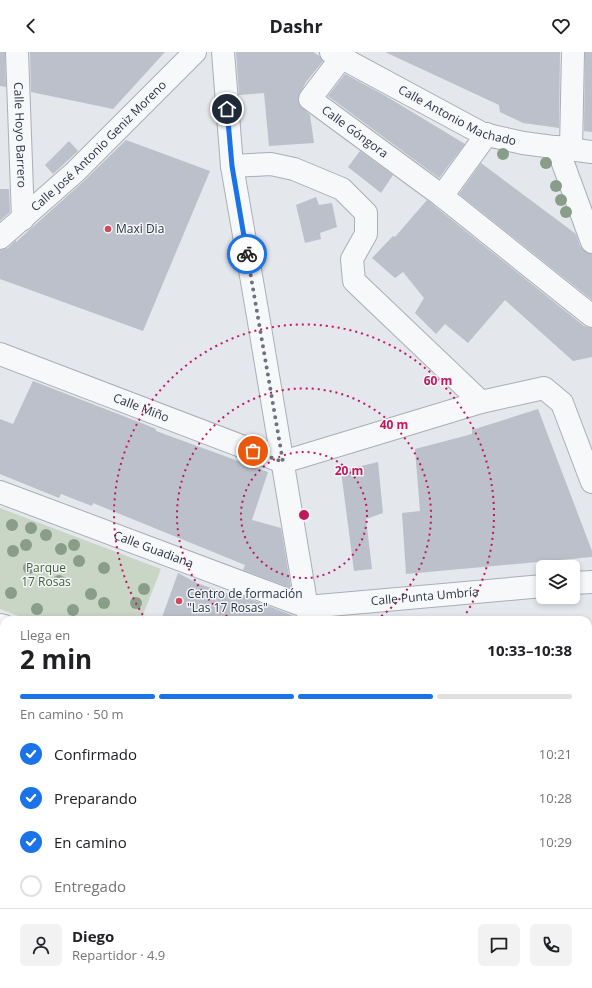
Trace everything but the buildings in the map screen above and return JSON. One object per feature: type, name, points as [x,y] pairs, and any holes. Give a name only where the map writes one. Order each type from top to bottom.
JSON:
[{"type":"street","name":"Calle Hoyo Barrero","points":[[17,52],[23,219]]},
{"type":"street","name":"Calle José Antonio Geniz Moreno","points":[[0,238],[75,172],[195,52]]},
{"type":"street","points":[[223,52],[232,166],[308,614]]},
{"type":"street","points":[[573,52],[564,148],[592,242]]},
{"type":"street","name":"Calle Antonio Machado","points":[[349,57],[487,134],[523,143],[592,152]]},
{"type":"street","name":"Calle Góngora","points":[[349,57],[310,99],[442,196],[592,316]]},
{"type":"street","points":[[442,196],[487,134]]},
{"type":"street","points":[[232,166],[271,164],[294,169],[342,189],[366,213],[366,234],[352,259],[354,281],[481,402]]},
{"type":"street","name":"Calle Miño","points":[[0,354],[283,462]]},
{"type":"street","points":[[283,462],[481,402],[544,388],[562,403],[592,482]]},
{"type":"street","name":"Calle Guadiana","points":[[0,492],[308,614]]},
{"type":"street","points":[[580,583],[592,582]]},
{"type":"street","name":"Calle Punta Umbría","points":[[308,614],[536,587]]},
{"type":"green space","name":"Parque 17 Rosas","points":[[0,508],[161,569],[143,616],[18,616],[0,609]]},
{"type":"way so far","points":[[247,254],[283,462],[253,451]]},
{"type":"place","name":"Maxi Dia","points":[[108,229]]},
{"type":"place","name":"Centro de formación \"Las 17 Rosas\"","points":[[179,601]]},
{"type":"route","points":[[227,109],[232,166],[247,254]]}]
